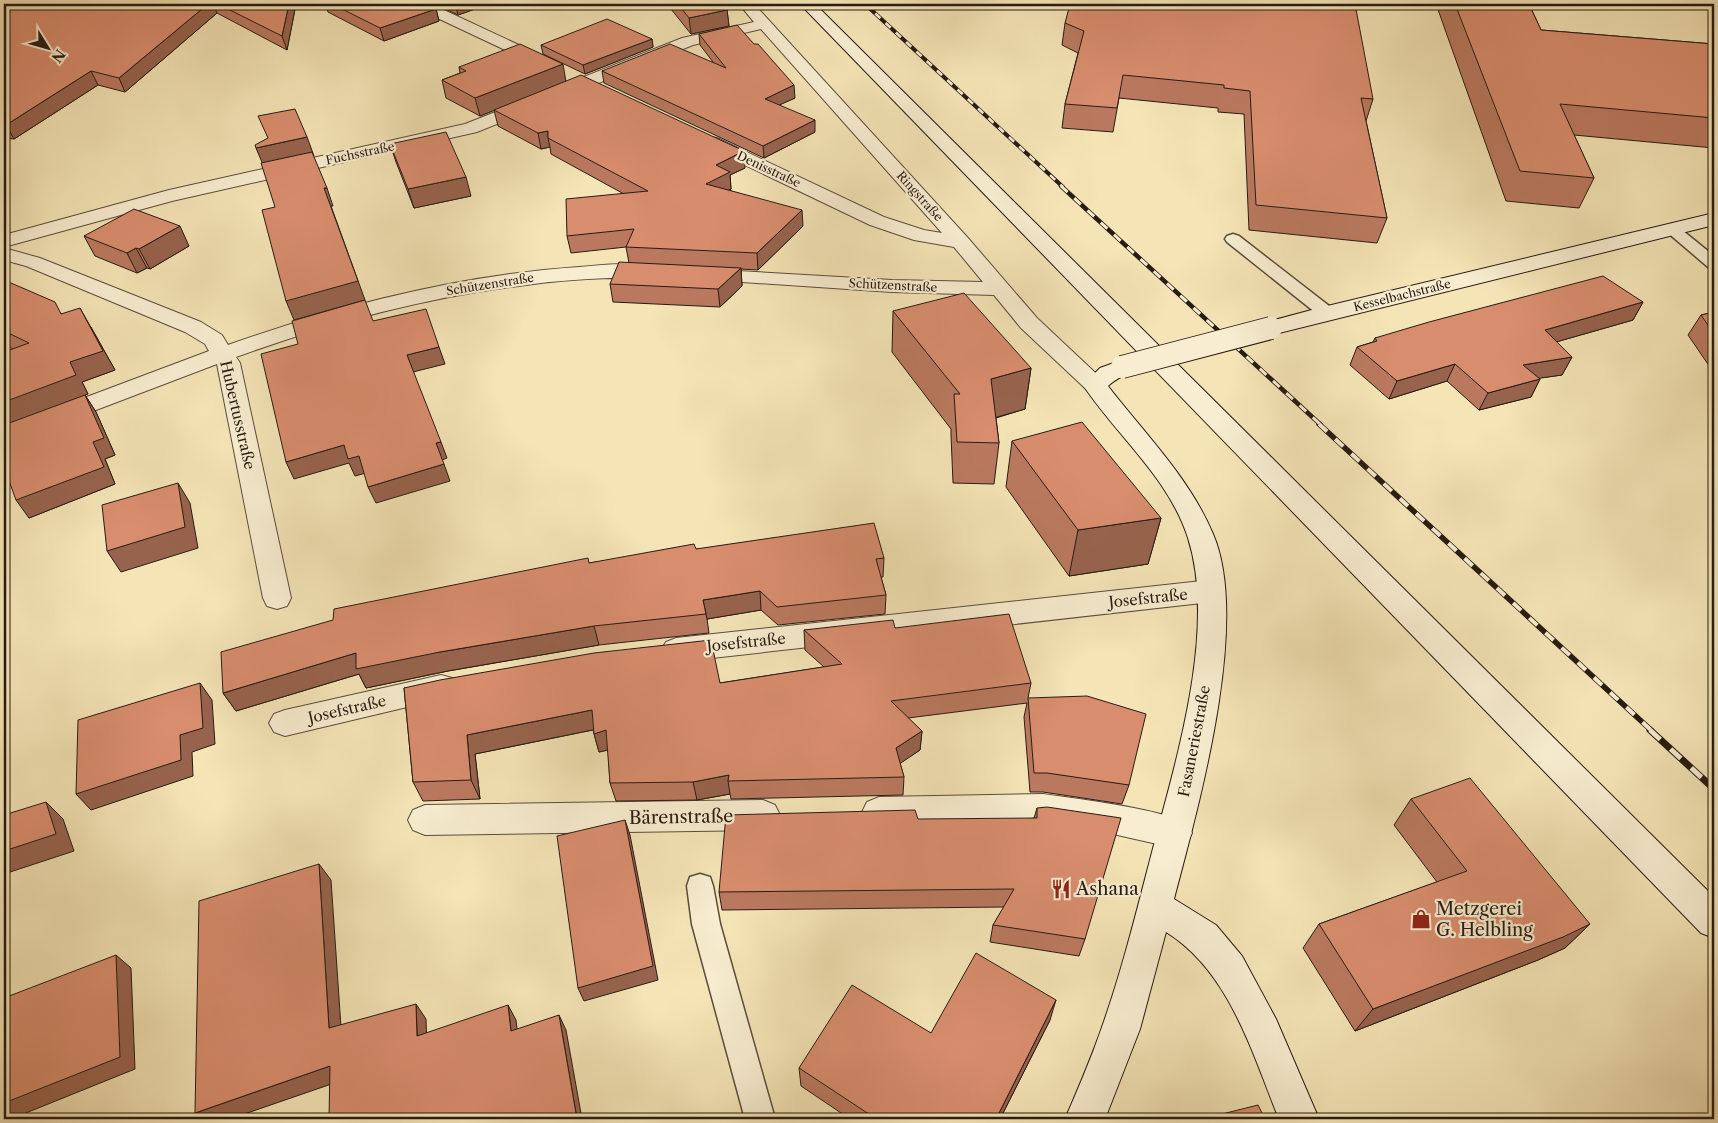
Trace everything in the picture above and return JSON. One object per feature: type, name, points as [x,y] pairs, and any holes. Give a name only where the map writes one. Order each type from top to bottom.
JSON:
[{"type":"street","points":[[419,4],[603,91]]},
{"type":"street","name":"Ringstraße","points":[[746,4],[961,242],[1029,323],[1095,385]]},
{"type":"street","points":[[807,4],[1714,921]]},
{"type":"street","name":"Fuchsstraße","points":[[4,241],[81,217],[152,198],[471,128],[688,41],[764,24]]},
{"type":"street","name":"Denisstraße","points":[[691,132],[877,221],[921,236],[961,242]]},
{"type":"street","name":"Kesselbachstraße","points":[[1095,385],[1108,373],[1122,367],[1327,313],[1714,219]]},
{"type":"street","name":"Hubertusstraße","points":[[4,254],[33,262],[193,327],[214,340],[224,353],[228,363],[277,598]]},
{"type":"street","name":"Schützenstraße","points":[[4,437],[224,353],[301,327],[371,307],[447,290],[545,275],[597,271],[892,286],[999,289]]},
{"type":"street","name":"Fasaneriestraße","points":[[1085,1119],[1125,1016],[1175,833],[1202,709],[1212,638],[1210,571],[1202,538],[1187,504],[1162,466],[1112,408],[1095,385]]},
{"type":"street","name":"Josefstraße","points":[[648,653],[1211,591]]},
{"type":"street","name":"Josefstraße","points":[[284,723],[467,682]]},
{"type":"street","points":[[848,812],[1043,809],[1104,817],[1175,833]]},
{"type":"street","name":"Bärenstraße","points":[[425,820],[790,814]]},
{"type":"street","points":[[1155,907],[1190,927],[1216,950],[1242,988],[1300,1119]]},
{"type":"lane","points":[[1672,229],[1714,264]]},
{"type":"lane","points":[[1233,239],[1327,313]]},
{"type":"lane","points":[[700,886],[706,924],[760,1119]]},
{"type":"building","points":[[4,4],[208,4],[119,78],[91,71],[4,125]]},
{"type":"building","points":[[218,4],[289,4],[282,36]]},
{"type":"building","points":[[332,4],[425,4],[436,9],[380,28]]},
{"type":"building","points":[[678,4],[722,4],[727,10],[689,18]]},
{"type":"building","points":[[1070,4],[1355,4],[1373,99],[1361,98],[1387,218],[1256,205],[1250,91],[1224,88],[1224,85],[1123,75],[1117,108],[1065,104],[1084,31],[1065,23]]},
{"type":"building","points":[[1455,4],[1529,4],[1541,30],[1714,44],[1714,118],[1560,104],[1594,178],[1520,171]]},
{"type":"building","points":[[607,19],[652,39],[583,65],[541,45]]},
{"type":"building","points":[[737,25],[754,44],[758,44],[794,85],[765,99],[815,120],[763,146],[602,71],[670,44],[726,68],[699,34]]},
{"type":"building","points":[[520,44],[563,64],[475,98],[442,80],[466,71],[459,67]]},
{"type":"building","points":[[581,75],[744,151],[716,165],[730,172],[706,184],[802,210],[757,253],[626,247],[634,229],[567,236],[566,199],[648,191],[548,138],[548,131],[538,133],[494,110]]},
{"type":"building","points":[[295,109],[307,137],[256,148],[255,145],[268,138],[258,116]]},
{"type":"building","points":[[446,132],[466,177],[408,189],[390,144]]},
{"type":"building","points":[[312,152],[327,188],[324,188],[358,281],[286,301],[262,210],[275,207],[261,163]]},
{"type":"building","points":[[134,209],[180,226],[139,249],[136,248],[127,253],[84,236]]},
{"type":"building","points":[[619,262],[741,268],[718,289],[610,284]]},
{"type":"building","points":[[1603,276],[1643,302],[1545,330],[1572,357],[1523,365],[1540,379],[1488,393],[1455,364],[1397,381],[1357,347],[1377,341],[1375,338],[1429,322]]},
{"type":"building","points":[[4,280],[55,302],[61,314],[80,308],[103,351],[70,362],[76,375],[4,402],[4,352],[29,343],[4,331]]},
{"type":"building","points":[[964,293],[1031,368],[991,379],[999,443],[957,442],[954,394],[960,394],[893,311]]},
{"type":"building","points":[[365,300],[373,321],[426,309],[439,347],[407,355],[441,442],[436,443],[444,464],[368,487],[359,456],[348,459],[344,445],[286,462],[261,354],[298,344],[292,321]]},
{"type":"building","points":[[1714,312],[1714,334],[1701,315]]},
{"type":"building","points":[[85,395],[104,438],[93,442],[104,467],[16,500],[4,467],[4,425]]},
{"type":"building","points":[[1082,422],[1161,518],[1078,530],[1012,441]]},
{"type":"building","points":[[178,483],[185,527],[107,551],[102,505]]},
{"type":"building","points":[[874,523],[884,558],[876,559],[886,595],[777,607],[760,591],[703,600],[706,614],[594,626],[440,652],[356,669],[356,653],[223,693],[221,652],[333,620],[334,609],[588,558],[589,563],[694,544],[696,549]]},
{"type":"building","points":[[1009,614],[1031,683],[891,701],[922,731],[896,748],[904,777],[728,781],[729,775],[693,782],[610,783],[606,730],[594,734],[592,710],[467,735],[471,780],[413,782],[404,688],[594,653],[711,640],[720,683],[842,664],[804,630],[893,620],[895,628]]},
{"type":"building","points":[[200,683],[203,728],[180,735],[181,760],[76,794],[78,720]]},
{"type":"building","points":[[1087,696],[1146,714],[1129,785],[1047,773],[1034,773],[1028,698]]},
{"type":"building","points":[[1470,778],[1590,924],[1563,937],[1373,1009],[1319,924],[1467,871],[1411,799]]},
{"type":"building","points":[[46,802],[56,834],[4,851],[4,815]]},
{"type":"building","points":[[1047,807],[1121,818],[1085,939],[993,925],[1014,889],[719,892],[726,815],[915,810],[918,819],[1037,818],[1037,808]]},
{"type":"building","points":[[625,820],[653,966],[578,988],[557,836]]},
{"type":"building","points":[[319,864],[329,1028],[416,1004],[417,1036],[508,1005],[511,1031],[559,1015],[577,1119],[329,1119],[330,1066],[195,1113],[199,901]]},
{"type":"building","points":[[976,953],[1056,1000],[996,1119],[874,1119],[799,1068],[852,985],[931,1033]]},
{"type":"building","points":[[116,955],[120,1057],[4,1103],[4,998]]},
{"type":"building","points":[[1258,1105],[1265,1119],[1202,1119]]},
{"type":"railway","points":[[865,4],[1063,187]]},
{"type":"railway","points":[[1061,186],[1321,425]]},
{"type":"railway","points":[[1319,424],[1652,731]]},
{"type":"railway","points":[[1650,730],[1714,789]]},
{"type":"place","name":"Ashana","points":[[1061,889]]},
{"type":"place","name":"Metzgerei G. Helbling","points":[[1421,919]]}]
